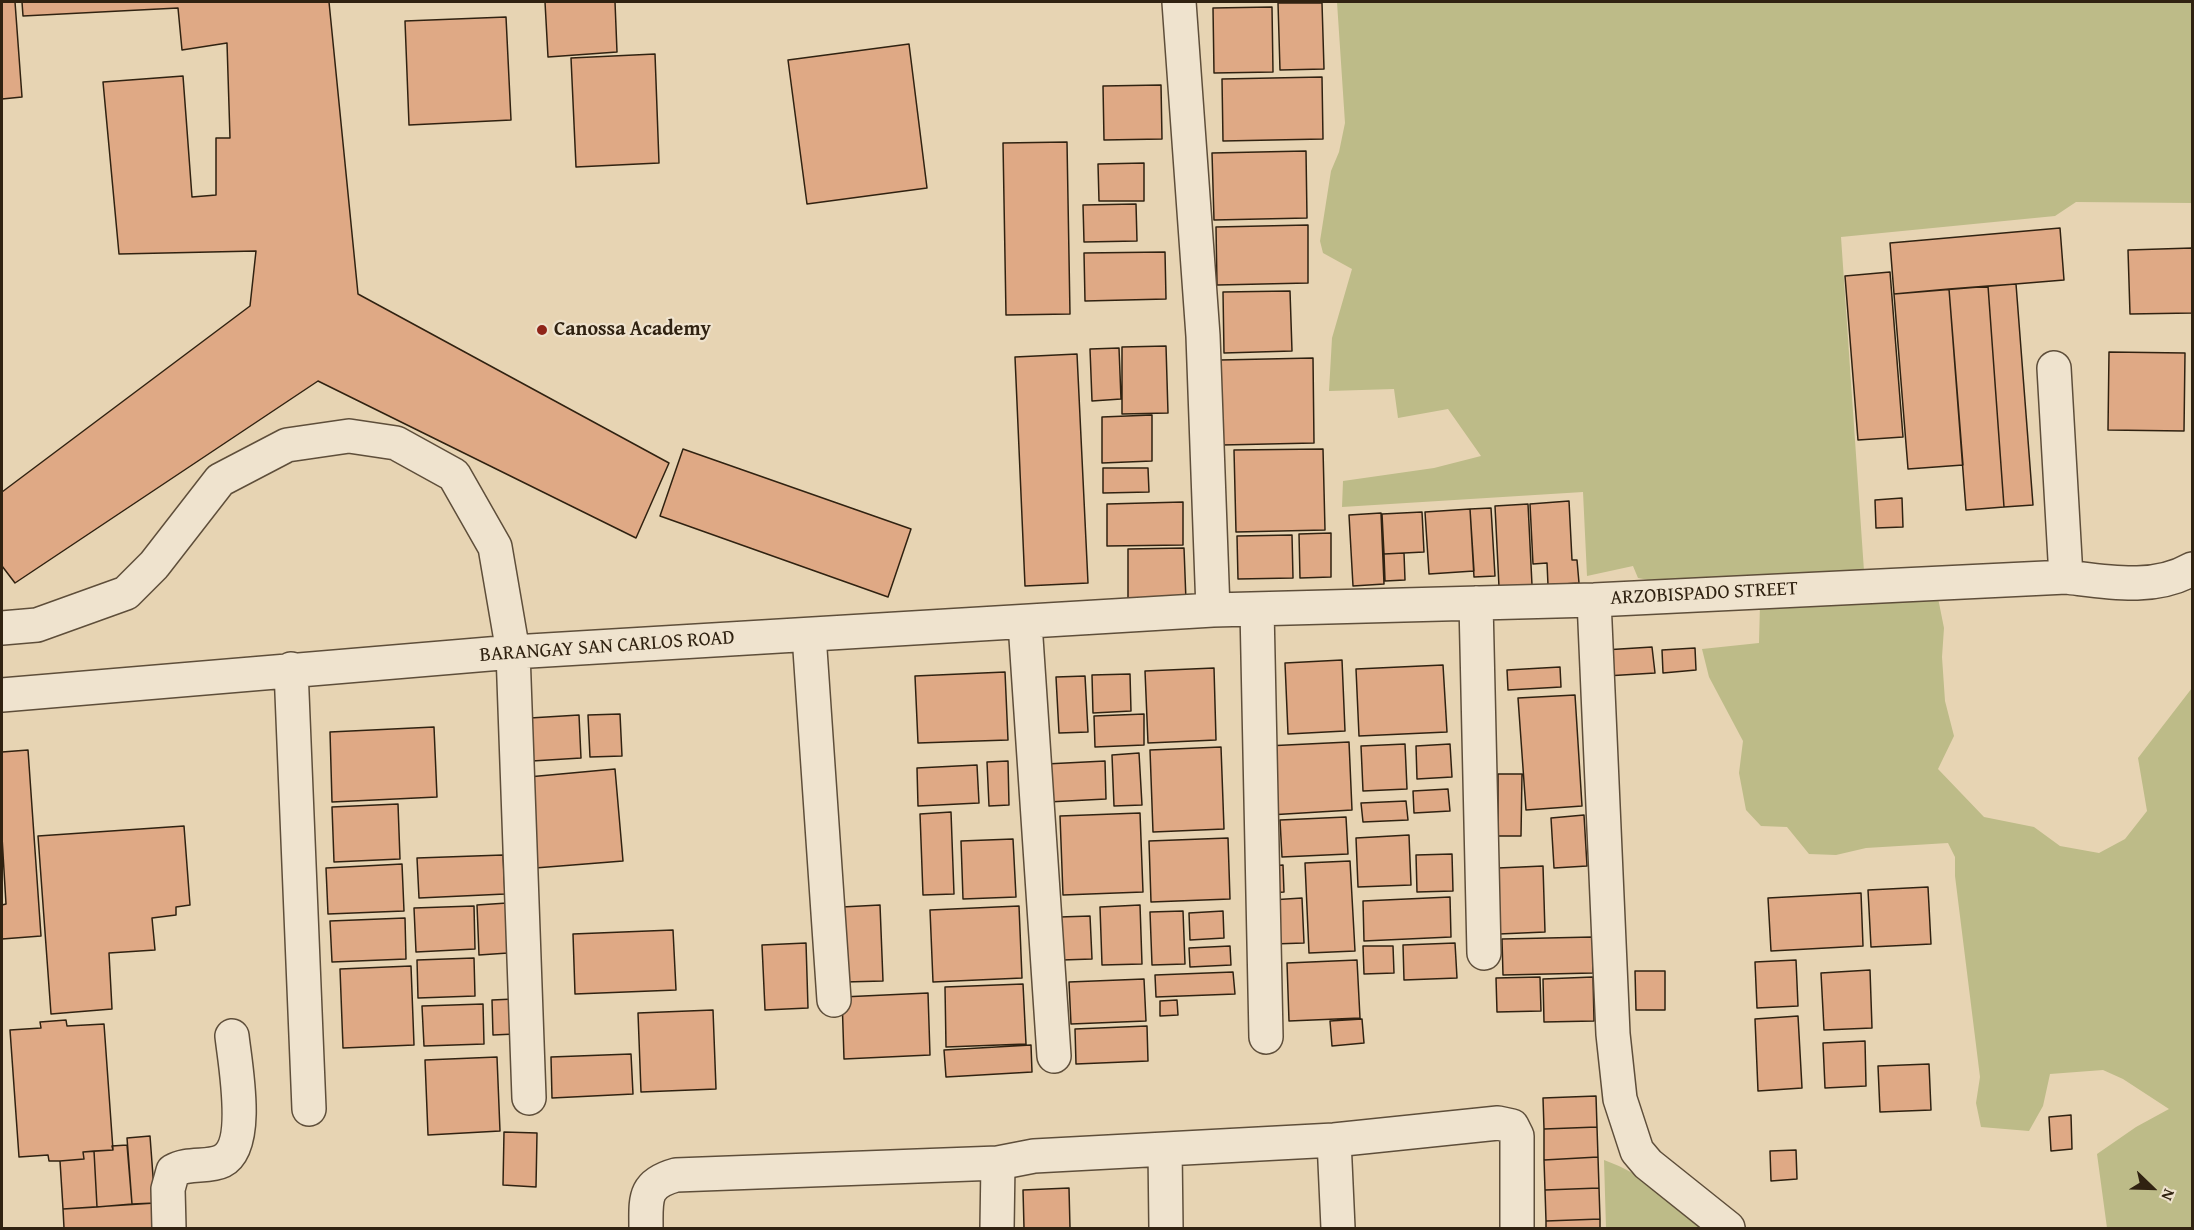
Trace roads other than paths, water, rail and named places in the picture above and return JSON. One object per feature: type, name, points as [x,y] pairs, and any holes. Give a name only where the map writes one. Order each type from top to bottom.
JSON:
[{"type":"street","points":[[1179,2],[1203,336],[1213,610]]},
{"type":"street","points":[[2054,368],[2066,577]]},
{"type":"street","points":[[2,628],[37,625],[126,592],[154,565],[220,480],[287,445],[349,436],[396,443],[454,475],[495,547],[513,652],[529,1098]]},
{"type":"street","name":"ARZOBISPADO STREET","points":[[1213,610],[1594,600],[2066,577],[2143,583],[2162,580],[2193,569]]},
{"type":"street","points":[[1594,600],[1613,1034],[1620,1099],[1636,1151],[1648,1164],[1728,1228]]},
{"type":"street","points":[[1476,603],[1484,953]]},
{"type":"street","points":[[1257,609],[1266,1037]]},
{"type":"street","name":"BARANGAY SAN CARLOS ROAD","points":[[2,695],[513,652],[1213,610]]},
{"type":"street","points":[[1025,623],[1054,1056]]},
{"type":"street","points":[[809,635],[834,1000]]},
{"type":"street","points":[[291,669],[309,1109]]},
{"type":"street","points":[[169,1228],[168,1189],[173,1171],[194,1164],[221,1161],[233,1152],[239,1121],[232,1036]]},
{"type":"street","points":[[646,1228],[648,1193],[652,1185],[676,1175],[998,1163],[1034,1156],[1334,1140],[1498,1124],[1512,1126],[1517,1136],[1516,1228]]},
{"type":"street","points":[[1334,1140],[1338,1228]]},
{"type":"street","points":[[1165,1149],[1166,1228]]},
{"type":"street","points":[[997,1228],[998,1163]]},
{"type":"place","name":"Canossa Academy","points":[[542,330]]}]
